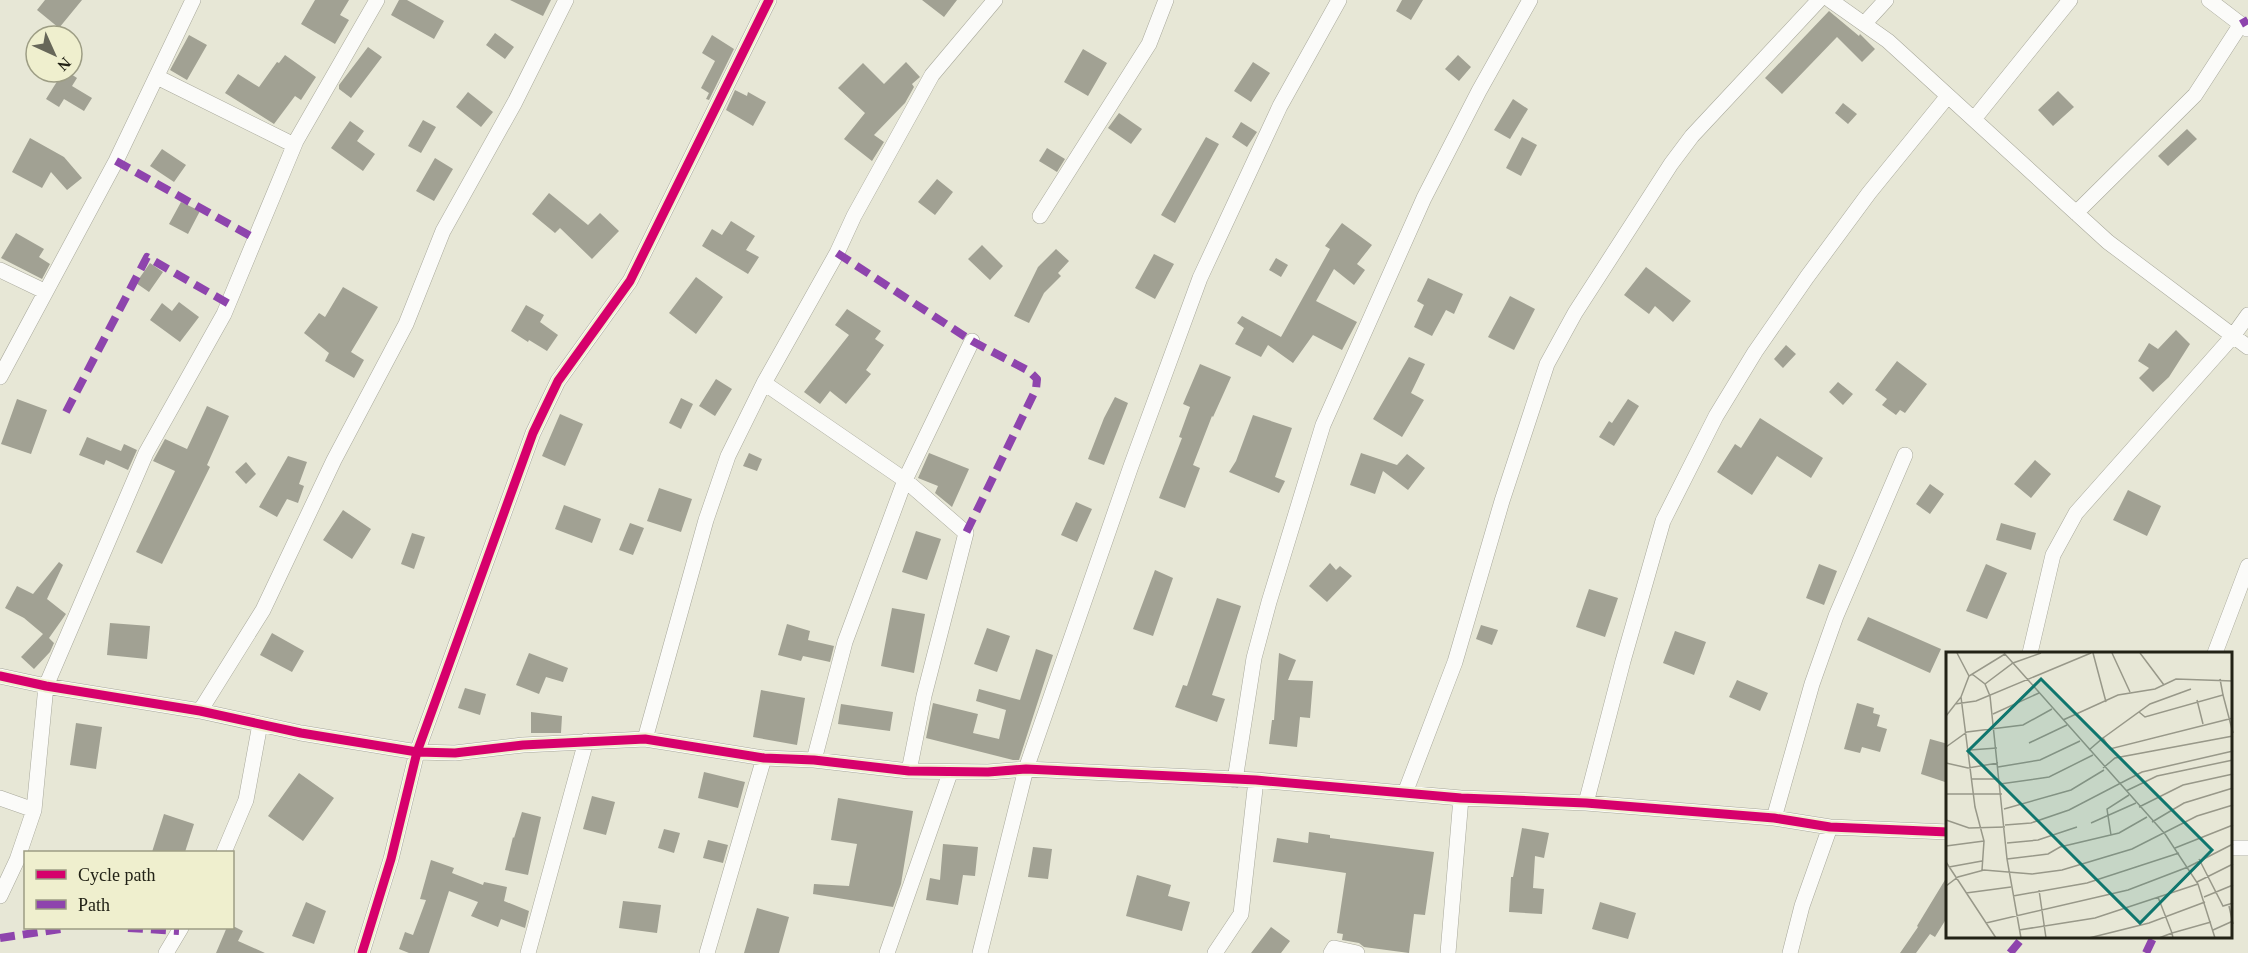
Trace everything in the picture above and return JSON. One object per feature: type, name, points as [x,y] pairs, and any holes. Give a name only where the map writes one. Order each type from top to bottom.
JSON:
[{"type":"street","points":[[0,377],[44,291],[116,161],[193,0]]},
{"type":"street","points":[[0,896],[21,850],[34,810],[46,686],[146,453],[224,314],[294,145],[376,0]]},
{"type":"street","points":[[200,711],[263,610],[334,460],[406,324],[443,231],[516,102],[566,0]]},
{"type":"street","points":[[362,953],[391,859],[417,752],[533,433],[558,381],[630,281],[769,0]]},
{"type":"street","points":[[645,739],[706,520],[728,456],[764,383],[837,253],[854,216],[932,75],[995,0]]},
{"type":"street","points":[[1040,216],[1149,44],[1166,0]]},
{"type":"street","points":[[980,953],[1026,769],[1131,466],[1200,278],[1280,106],[1339,0]]},
{"type":"street","points":[[1235,780],[1254,658],[1323,425],[1424,198],[1479,91],[1530,0]]},
{"type":"street","points":[[1405,793],[1455,662],[1502,501],[1547,364],[1575,313],[1671,164],[1699,128],[1818,0]]},
{"type":"street","points":[[1830,0],[1888,41],[2108,242],[2248,347]]},
{"type":"street","points":[[1864,24],[1886,0]]},
{"type":"street","points":[[1974,119],[2070,0]]},
{"type":"street","points":[[2076,213],[2195,95],[2244,27],[2209,0]]},
{"type":"street","points":[[157,77],[294,145]]},
{"type":"street","points":[[1586,803],[1663,521],[1716,416],[1755,352],[1807,277],[1869,193],[1947,97]]},
{"type":"street","points":[[0,270],[44,291]]},
{"type":"street","points":[[2030,652],[2053,555],[2076,513],[2233,336],[2248,315]]},
{"type":"street","points":[[814,760],[845,642],[905,480],[972,341]]},
{"type":"street","points":[[764,383],[905,480],[966,533],[924,696],[909,771]]},
{"type":"street","points":[[1774,818],[1812,684],[1836,616],[1905,455]]},
{"type":"street","points":[[2215,652],[2248,566]]},
{"type":"street","points":[[0,676],[46,686],[200,711],[301,733],[417,752],[455,753],[586,741],[645,739],[764,758],[814,760],[909,771],[950,773],[1026,769],[1256,780],[1461,798],[1586,803],[1774,818],[1830,827],[1946,832]]},
{"type":"street","points":[[224,851],[246,800],[260,724]]},
{"type":"street","points":[[528,953],[586,741]]},
{"type":"street","points":[[707,953],[764,758]]},
{"type":"street","points":[[887,953],[950,773]]},
{"type":"street","points":[[1215,953],[1241,914],[1256,780]]},
{"type":"street","points":[[0,798],[34,810]]},
{"type":"street","points":[[1448,953],[1461,798]]},
{"type":"street","points":[[1790,953],[1802,906],[1830,827]]},
{"type":"street","points":[[166,953],[180,929]]},
{"type":"street","points":[[1331,953],[1334,948],[1357,953]]},
{"type":"building","points":[[45,0],[82,0],[62,24],[54,24],[37,10]]},
{"type":"building","points":[[315,0],[349,0],[340,15],[349,20],[335,44],[301,24]]},
{"type":"building","points":[[399,0],[407,0],[444,21],[434,39],[391,15]]},
{"type":"building","points":[[510,0],[551,0],[543,16]]},
{"type":"building","points":[[922,0],[957,0],[944,17]]},
{"type":"building","points":[[1402,0],[1423,0],[1411,20],[1396,11]]},
{"type":"building","points":[[1829,11],[1859,36],[1860,34],[1875,49],[1862,62],[1837,37],[1782,94],[1765,78]]},
{"type":"building","points":[[495,33],[514,47],[505,59],[486,45]]},
{"type":"building","points":[[189,35],[207,45],[187,80],[170,70]]},
{"type":"building","points":[[712,35],[734,49],[709,100],[706,99],[709,93],[701,88],[715,61],[702,53]]},
{"type":"building","points":[[368,47],[382,57],[351,98],[339,89],[339,85]]},
{"type":"building","points":[[1083,49],[1107,63],[1088,96],[1064,82]]},
{"type":"building","points":[[285,55],[316,77],[301,100],[295,96],[274,124],[225,93],[238,74],[259,87]]},
{"type":"building","points":[[1458,55],[1471,67],[1459,81],[1445,69]]},
{"type":"building","points":[[906,62],[920,77],[912,84],[914,87],[905,103],[874,135],[884,142],[872,161],[844,139],[865,113],[838,88],[863,63],[884,84]]},
{"type":"building","points":[[1253,62],[1270,73],[1251,102],[1234,91]]},
{"type":"building","points":[[55,84],[73,84],[72,86],[92,98],[84,111],[64,99],[59,107],[46,99]]},
{"type":"building","points":[[735,90],[747,96],[748,92],[766,102],[753,126],[726,110]]},
{"type":"building","points":[[2058,91],[2074,107],[2053,126],[2038,110]]},
{"type":"building","points":[[468,92],[493,112],[481,127],[456,107]]},
{"type":"building","points":[[1513,99],[1528,109],[1510,139],[1494,130]]},
{"type":"building","points":[[1843,103],[1857,114],[1848,124],[1835,113]]},
{"type":"building","points":[[1119,113],[1142,129],[1131,144],[1108,128]]},
{"type":"building","points":[[423,120],[436,127],[421,153],[408,146]]},
{"type":"building","points":[[350,121],[364,131],[357,141],[375,154],[363,171],[331,148]]},
{"type":"building","points":[[1241,122],[1257,132],[1247,147],[1232,137]]},
{"type":"building","points":[[2187,129],[2197,139],[2168,166],[2158,156]]},
{"type":"building","points":[[1206,137],[1219,144],[1175,223],[1161,215]]},
{"type":"building","points":[[1522,137],[1537,145],[1521,176],[1506,168]]},
{"type":"building","points":[[30,138],[64,157],[82,178],[67,190],[51,172],[42,188],[12,172]]},
{"type":"building","points":[[1047,148],[1065,159],[1057,172],[1039,161]]},
{"type":"building","points":[[162,149],[186,165],[174,182],[150,166]]},
{"type":"building","points":[[435,158],[453,169],[434,201],[416,191]]},
{"type":"building","points":[[937,179],[953,192],[935,215],[918,202]]},
{"type":"building","points":[[549,193],[588,225],[600,213],[619,231],[592,259],[560,228],[555,233],[532,214]]},
{"type":"building","points":[[181,202],[200,211],[188,234],[169,224]]},
{"type":"building","points":[[731,221],[755,236],[746,250],[759,257],[748,274],[702,246],[712,229],[722,235]]},
{"type":"building","points":[[1342,223],[1372,245],[1357,264],[1365,270],[1354,285],[1334,269],[1316,301],[1357,322],[1342,350],[1313,335],[1293,363],[1268,345],[1261,357],[1235,344],[1244,328],[1237,323],[1242,316],[1281,337],[1330,249],[1325,246]]},
{"type":"building","points":[[16,233],[44,249],[39,257],[50,264],[42,279],[1,258]]},
{"type":"building","points":[[982,245],[1003,266],[990,280],[968,259]]},
{"type":"building","points":[[1056,249],[1069,261],[1058,273],[1061,276],[1044,293],[1029,323],[1014,316],[1038,267]]},
{"type":"building","points":[[1154,254],[1174,264],[1155,299],[1135,288]]},
{"type":"building","points":[[1276,258],[1288,265],[1281,277],[1269,270]]},
{"type":"building","points":[[150,263],[163,272],[149,292],[136,283]]},
{"type":"building","points":[[1646,267],[1691,301],[1673,322],[1655,306],[1649,314],[1624,295]]},
{"type":"building","points":[[696,277],[723,297],[696,334],[669,313]]},
{"type":"building","points":[[1428,278],[1463,294],[1454,314],[1446,310],[1432,336],[1414,327],[1424,305],[1417,301]]},
{"type":"building","points":[[343,287],[378,307],[351,352],[364,360],[354,378],[325,361],[329,353],[304,333],[319,313],[325,317]]},
{"type":"building","points":[[1510,296],[1535,309],[1514,350],[1488,337]]},
{"type":"building","points":[[179,302],[199,317],[180,342],[150,320],[162,303],[172,311]]},
{"type":"building","points":[[526,305],[544,315],[540,322],[558,335],[547,351],[511,331]]},
{"type":"building","points":[[847,309],[881,331],[875,339],[884,345],[866,370],[871,374],[846,404],[830,391],[820,404],[804,392],[849,335],[835,325]]},
{"type":"building","points":[[2176,330],[2190,344],[2169,377],[2153,392],[2139,378],[2149,368],[2138,361],[2149,343],[2158,349]]},
{"type":"building","points":[[1786,345],[1796,354],[1783,368],[1774,359]]},
{"type":"building","points":[[1409,357],[1425,364],[1411,393],[1424,400],[1402,437],[1373,419]]},
{"type":"building","points":[[1897,361],[1927,384],[1905,413],[1900,410],[1896,415],[1882,405],[1887,399],[1875,390]]},
{"type":"building","points":[[1200,364],[1231,377],[1212,416],[1193,465],[1200,468],[1185,508],[1159,498],[1182,438],[1179,437],[1190,407],[1183,404]]},
{"type":"building","points":[[716,379],[732,389],[715,416],[699,406]]},
{"type":"building","points":[[1838,382],[1853,394],[1843,405],[1829,392]]},
{"type":"building","points":[[1115,397],[1128,403],[1104,465],[1088,459]]},
{"type":"building","points":[[681,398],[693,404],[681,429],[669,423]]},
{"type":"building","points":[[17,399],[47,410],[31,454],[1,444]]},
{"type":"building","points":[[1628,399],[1639,406],[1614,446],[1599,437],[1609,421],[1612,423]]},
{"type":"building","points":[[207,406],[229,416],[207,465],[210,467],[162,564],[136,552],[175,471],[153,461],[165,439],[187,449]]},
{"type":"building","points":[[560,414],[583,424],[565,466],[542,456]]},
{"type":"building","points":[[1253,415],[1292,428],[1275,477],[1285,481],[1279,493],[1229,472],[1236,461]]},
{"type":"building","points":[[1760,418],[1823,458],[1811,478],[1777,456],[1752,495],[1717,472],[1735,444],[1741,448]]},
{"type":"building","points":[[87,437],[121,451],[124,444],[137,450],[128,470],[106,460],[104,465],[79,455]]},
{"type":"building","points":[[749,453],[762,459],[757,471],[743,466]]},
{"type":"building","points":[[929,453],[969,469],[952,507],[935,493],[938,486],[918,478]]},
{"type":"building","points":[[1361,453],[1397,465],[1407,454],[1425,468],[1408,490],[1383,471],[1375,494],[1350,485]]},
{"type":"building","points":[[288,456],[307,462],[299,484],[304,486],[298,503],[287,499],[277,517],[259,507]]},
{"type":"building","points":[[2035,460],[2051,474],[2031,498],[2014,484]]},
{"type":"building","points":[[246,462],[256,474],[246,484],[235,472]]},
{"type":"building","points":[[1930,484],[1944,494],[1930,514],[1916,504]]},
{"type":"building","points":[[659,488],[692,499],[681,532],[647,521]]},
{"type":"building","points":[[2128,490],[2161,506],[2147,536],[2113,520]]},
{"type":"building","points":[[1076,502],[1092,509],[1077,542],[1061,535]]},
{"type":"building","points":[[564,505],[601,519],[592,543],[555,529]]},
{"type":"building","points":[[343,510],[371,529],[352,559],[323,540]]},
{"type":"building","points":[[630,523],[644,528],[633,555],[619,550]]},
{"type":"building","points":[[2001,523],[2036,533],[2031,550],[1996,540]]},
{"type":"building","points":[[916,531],[941,539],[927,580],[902,572]]},
{"type":"building","points":[[412,533],[425,537],[414,569],[401,564]]},
{"type":"building","points":[[59,562],[63,565],[47,599],[66,614],[49,638],[54,643],[50,652],[34,669],[21,657],[43,634],[24,618],[5,608],[17,586],[33,594]]},
{"type":"building","points":[[1330,563],[1336,570],[1340,566],[1352,576],[1327,602],[1309,586]]},
{"type":"building","points":[[1819,564],[1837,571],[1824,605],[1806,598]]},
{"type":"building","points":[[1986,564],[2007,573],[1987,619],[1966,611]]},
{"type":"building","points":[[1155,570],[1173,578],[1153,636],[1133,629]]},
{"type":"building","points":[[1589,589],[1618,598],[1605,637],[1576,627]]},
{"type":"building","points":[[1217,598],[1241,606],[1212,695],[1225,699],[1217,722],[1175,707],[1183,685],[1187,686]]},
{"type":"building","points":[[892,608],[925,614],[914,673],[881,666]]},
{"type":"building","points":[[1868,617],[1941,649],[1930,673],[1857,640]]},
{"type":"building","points":[[110,623],[150,626],[147,659],[107,655]]},
{"type":"building","points":[[787,624],[810,631],[808,640],[834,646],[830,662],[803,656],[801,661],[778,655]]},
{"type":"building","points":[[1481,625],[1498,630],[1492,645],[1476,639]]},
{"type":"building","points":[[987,628],[1010,636],[997,672],[974,664]]},
{"type":"building","points":[[1675,631],[1706,642],[1694,675],[1663,663]]},
{"type":"building","points":[[272,633],[304,651],[292,672],[260,655]]},
{"type":"building","points":[[1036,649],[1053,655],[1019,760],[926,738],[933,703],[978,714],[973,733],[999,739],[1006,710],[976,701],[979,689],[1020,700]]},
{"type":"building","points":[[529,653],[568,668],[563,682],[546,677],[539,694],[516,685]]},
{"type":"building","points":[[1279,653],[1296,660],[1288,680],[1313,681],[1310,718],[1300,717],[1297,747],[1269,744],[1272,720],[1274,720]]},
{"type":"building","points":[[1737,680],[1768,693],[1760,711],[1729,697]]},
{"type":"building","points":[[465,688],[486,694],[480,715],[458,708]]},
{"type":"building","points":[[761,690],[805,698],[797,745],[753,737]]},
{"type":"building","points":[[1857,703],[1874,708],[1873,713],[1880,715],[1877,726],[1887,729],[1880,752],[1862,747],[1860,753],[1844,749]]},
{"type":"building","points":[[841,704],[893,712],[890,731],[838,724]]},
{"type":"building","points":[[531,712],[562,716],[561,733],[531,733]]},
{"type":"building","points":[[76,723],[102,727],[96,769],[70,765]]},
{"type":"building","points":[[1930,739],[1946,743],[1946,782],[1921,774]]},
{"type":"building","points":[[704,772],[745,782],[738,808],[698,798]]},
{"type":"building","points":[[299,773],[334,798],[303,841],[268,816]]},
{"type":"building","points":[[592,796],[615,802],[606,835],[583,829]]},
{"type":"building","points":[[838,798],[913,811],[901,884],[893,907],[813,894],[814,884],[849,886],[857,844],[831,840]]},
{"type":"building","points":[[522,812],[541,817],[528,875],[505,870]]},
{"type":"building","points":[[164,814],[194,824],[185,851],[152,851]]},
{"type":"building","points":[[1522,828],[1549,833],[1544,858],[1535,856],[1533,888],[1544,889],[1542,914],[1509,912],[1511,877],[1513,877]]},
{"type":"building","points":[[664,829],[680,833],[674,853],[658,848]]},
{"type":"building","points":[[1309,832],[1330,835],[1330,838],[1434,852],[1425,915],[1414,914],[1409,953],[1364,947],[1359,943],[1342,940],[1343,934],[1337,933],[1346,873],[1273,862],[1277,838],[1308,843]]},
{"type":"building","points":[[708,840],[728,845],[723,863],[703,858]]},
{"type":"building","points":[[943,844],[978,847],[975,876],[963,875],[958,905],[926,900],[930,878],[940,880]]},
{"type":"building","points":[[1033,847],[1052,849],[1048,879],[1028,877]]},
{"type":"building","points":[[431,860],[454,868],[452,873],[483,885],[484,882],[507,887],[504,901],[529,911],[525,928],[501,919],[498,927],[471,916],[478,902],[449,891],[429,953],[409,953],[399,949],[405,932],[413,935],[426,900],[420,899]]},
{"type":"building","points":[[1137,875],[1171,885],[1168,896],[1190,902],[1182,931],[1126,916]]},
{"type":"building","points":[[1946,878],[1946,919],[1935,937],[1930,934],[1916,953],[1900,953]]},
{"type":"building","points":[[623,901],[661,905],[657,933],[619,928]]},
{"type":"building","points":[[306,902],[326,911],[314,944],[292,936]]},
{"type":"building","points":[[1600,902],[1636,913],[1628,939],[1592,929]]},
{"type":"building","points":[[757,908],[789,917],[779,953],[744,953]]},
{"type":"building","points":[[235,927],[243,931],[238,941],[265,953],[216,953],[226,929]]},
{"type":"building","points":[[1271,927],[1290,941],[1281,953],[1251,953]]},
{"type":"marked path","points":[[2241,24],[2248,20]]},
{"type":"marked path","points":[[116,161],[256,239]]},
{"type":"marked path","points":[[837,253],[972,341],[1029,371],[1037,379],[1036,389],[966,533]]},
{"type":"marked path","points":[[66,412],[147,257],[229,304]]},
{"type":"marked path","points":[[0,938],[60,929]]},
{"type":"marked path","points":[[145,929],[179,931]]},
{"type":"marked path","points":[[2010,953],[2022,938]]},
{"type":"marked path","points":[[2146,953],[2153,938]]},
{"type":"cycle path","points":[[362,953],[391,859],[417,752],[533,433],[558,381],[630,281],[769,0]]},
{"type":"cycle path","points":[[0,676],[46,686],[200,711],[301,733],[417,752],[455,753],[523,745],[645,739],[764,758],[814,760],[909,771],[988,772],[1026,769],[1256,780],[1461,798],[1586,803],[1774,818],[1830,827],[1946,832]]}]
